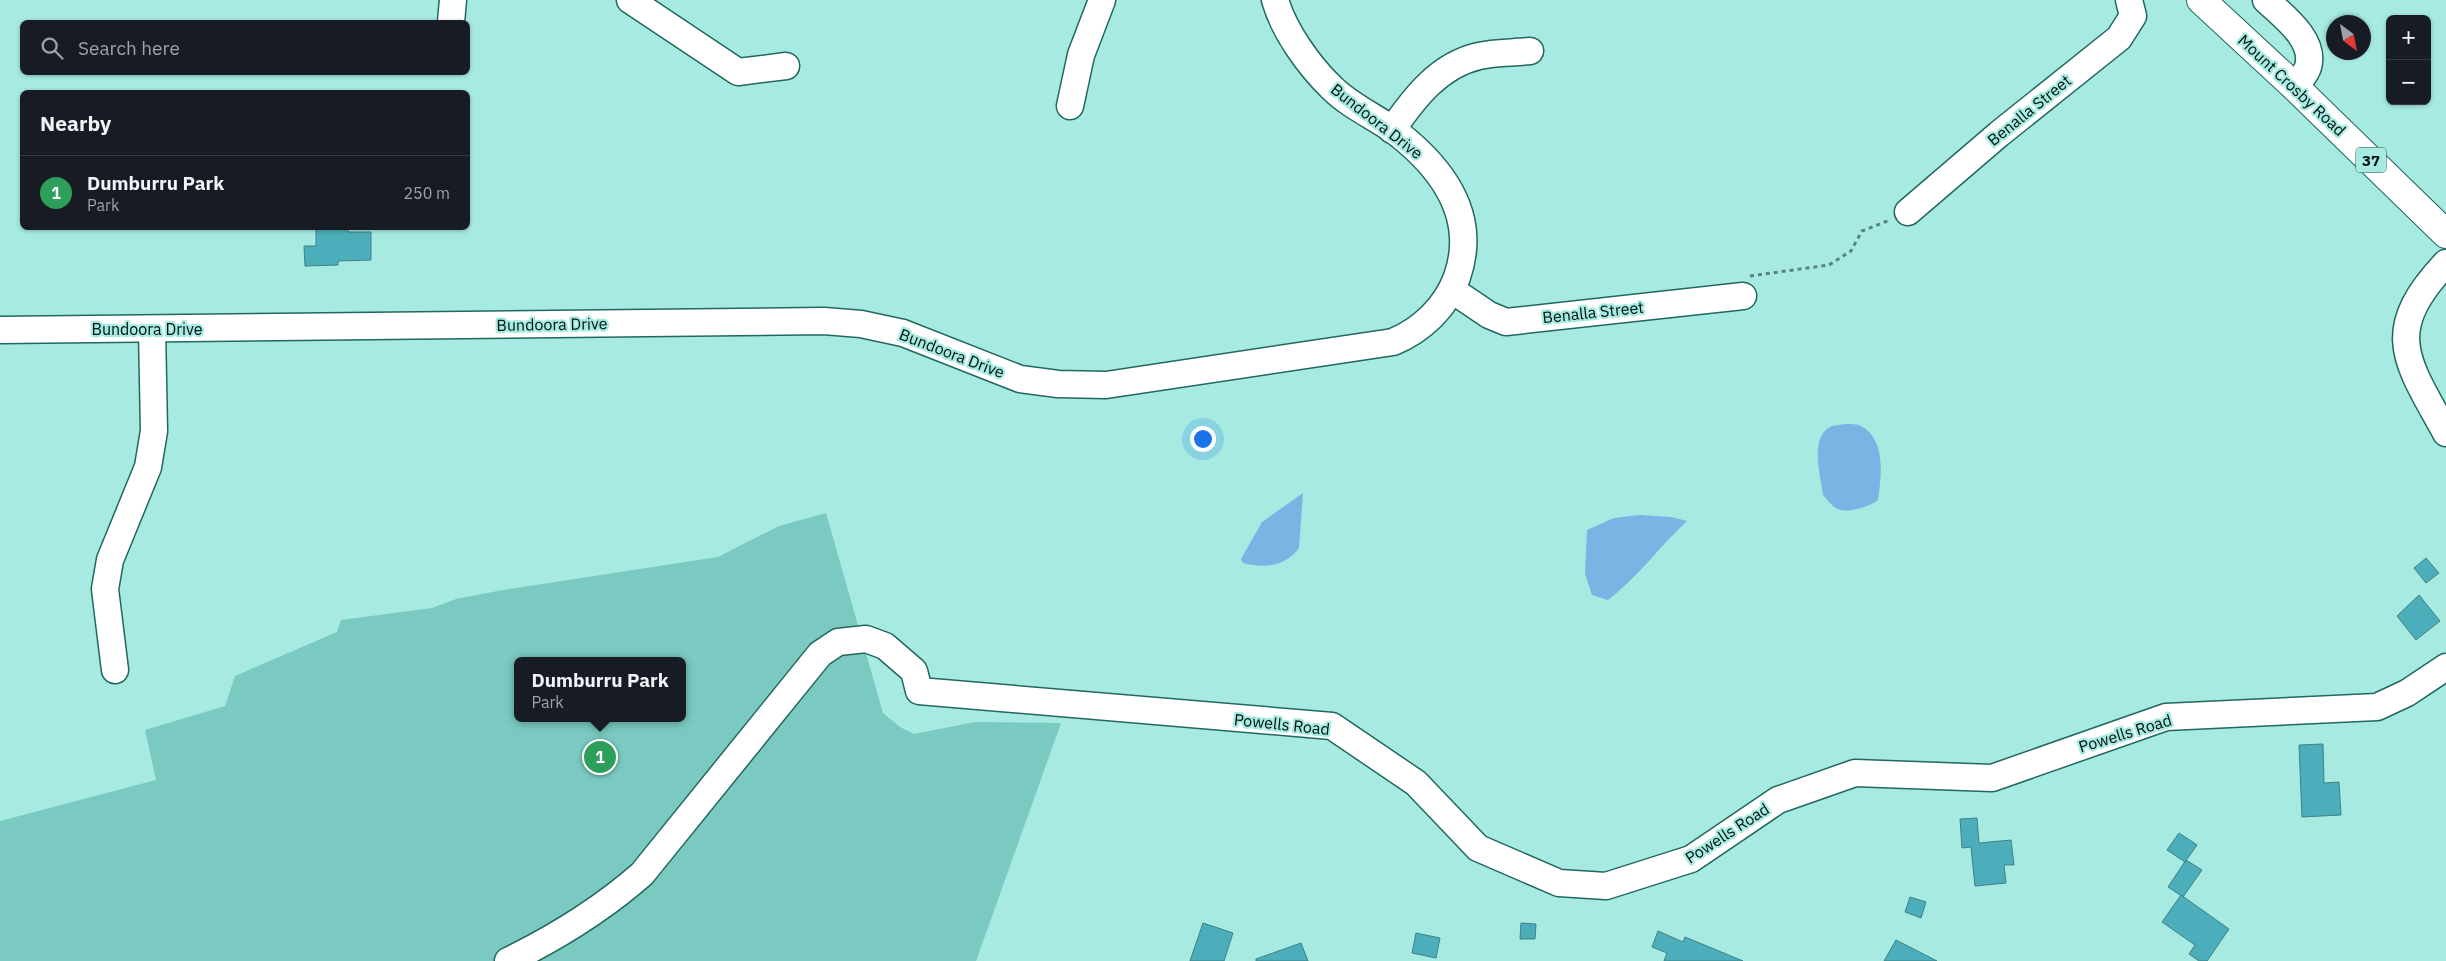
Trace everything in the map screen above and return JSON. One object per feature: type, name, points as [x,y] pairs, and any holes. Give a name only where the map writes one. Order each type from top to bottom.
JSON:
[{"type":"main road","name":"Mount Crosby Road","points":[[2201,0],[2295,87],[2446,234]]},
{"type":"street","points":[[451,20],[453,0]]},
{"type":"street","points":[[630,0],[738,72],[786,66]]},
{"type":"street","points":[[1070,106],[1081,55],[1102,0]]},
{"type":"street","name":"Bundoora Drive","points":[[0,330],[824,321],[861,324],[903,333],[1020,379],[1058,384],[1106,385],[1392,342],[1409,335],[1434,315],[1452,290],[1461,265],[1463,241],[1459,210],[1447,184],[1426,158],[1392,130],[1333,89],[1302,52],[1275,0]]},
{"type":"street","name":"Benalla Street","points":[[1908,212],[2000,134],[2119,38],[2133,16],[2129,0]]},
{"type":"street","points":[[2266,0],[2298,31],[2310,56],[2305,74],[2295,87]]},
{"type":"street","points":[[1392,130],[1413,100],[1448,67],[1479,56],[1530,51]]},
{"type":"street","points":[[2446,263],[2414,306],[2407,322],[2405,338],[2407,352],[2416,378],[2446,433]]},
{"type":"street","name":"Benalla Street","points":[[1452,290],[1488,315],[1506,322],[1740,296]]},
{"type":"street","points":[[115,670],[105,589],[110,560],[148,467],[154,431],[152,329]]},
{"type":"street","name":"Powells Road","points":[[508,961],[576,925],[613,899],[642,874],[820,654],[838,642],[866,639],[885,646],[914,671],[919,691],[1332,726],[1416,783],[1478,848],[1559,883],[1606,886],[1691,859],[1778,800],[1855,773],[1992,778],[2166,717],[2377,707],[2407,693],[2446,667]]},
{"type":"path","points":[[1740,296],[1740,284],[1746,278],[1756,274],[1829,265],[1851,251],[1862,231],[1908,212]]},
{"type":"shaded area","points":[[1846,424],[1861,426],[1875,440],[1879,450],[1881,471],[1878,500],[1870,505],[1847,511],[1836,508],[1823,495],[1818,458],[1820,440],[1824,432],[1832,426]]},
{"type":"shaded area","points":[[1303,493],[1299,548],[1294,554],[1288,559],[1267,566],[1243,563],[1241,559],[1262,522]]},
{"type":"shaded area","points":[[826,513],[883,713],[900,727],[914,734],[975,722],[1061,723],[976,961],[0,961],[0,821],[156,780],[145,730],[225,706],[235,676],[337,632],[341,620],[432,608],[456,599],[503,590],[718,557],[779,526]]},
{"type":"shaded area","points":[[1639,515],[1671,517],[1687,521],[1629,582],[1608,600],[1592,595],[1585,574],[1587,530],[1614,518]]},
{"type":"building","points":[[316,230],[371,232],[371,260],[338,261],[338,265],[305,266],[304,246],[316,246]]},
{"type":"building","points":[[2426,558],[2439,573],[2426,583],[2414,568]]},
{"type":"building","points":[[2419,595],[2440,621],[2416,640],[2397,616]]},
{"type":"building","points":[[2323,744],[2324,783],[2339,782],[2341,815],[2302,817],[2299,745]]},
{"type":"building","points":[[1977,818],[1979,843],[2011,840],[2014,865],[2004,865],[2006,883],[1975,886],[1971,847],[1962,848],[1960,819]]},
{"type":"building","points":[[2179,833],[2197,845],[2185,862],[2167,850]]},
{"type":"building","points":[[2186,860],[2202,870],[2183,897],[2168,887]]},
{"type":"building","points":[[2181,895],[2229,929],[2207,961],[2199,961],[2189,954],[2195,945],[2162,922]]},
{"type":"building","points":[[1910,897],[1926,902],[1921,918],[1905,912]]},
{"type":"building","points":[[1203,923],[1233,933],[1224,961],[1190,961]]},
{"type":"building","points":[[1521,923],[1536,924],[1535,939],[1520,939]]},
{"type":"building","points":[[1658,931],[1683,942],[1685,937],[1743,961],[1664,961],[1667,953],[1652,947]]},
{"type":"building","points":[[1416,933],[1440,938],[1436,958],[1412,953]]},
{"type":"building","points":[[1896,940],[1937,961],[1884,961]]},
{"type":"building","points":[[1301,943],[1308,961],[1256,961],[1256,959]]},
{"type":"place","name":"Dumburru Park","points":[[600,757]]}]
